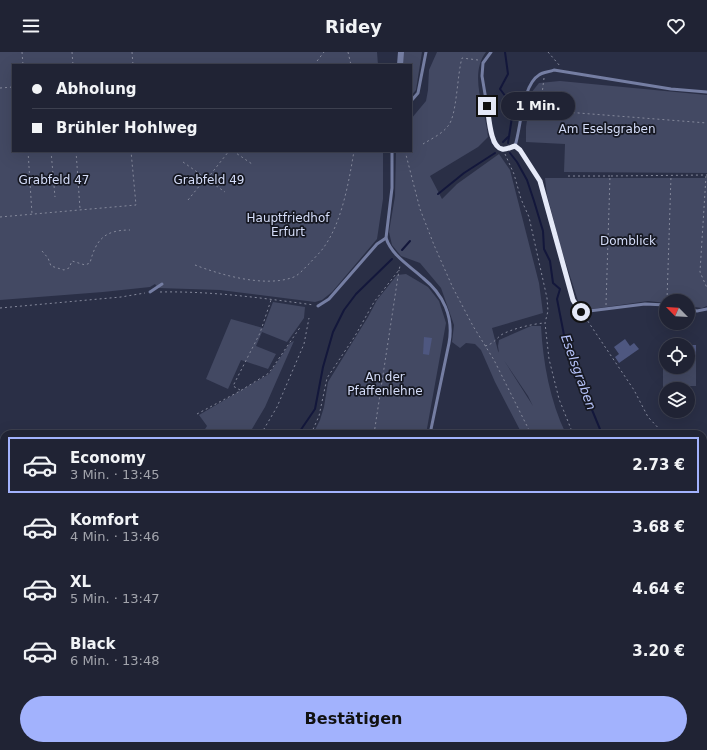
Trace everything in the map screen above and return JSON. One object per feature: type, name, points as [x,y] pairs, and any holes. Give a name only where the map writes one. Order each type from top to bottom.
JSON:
[{"type":"street","points":[[400,52],[400,64]]},
{"type":"lane","points":[[412,100],[418,93],[426,52]]},
{"type":"lane","points":[[491,52],[484,61],[482,76],[493,142],[498,148],[504,150],[515,146]]},
{"type":"lane","points":[[515,146],[524,100],[531,84],[539,75],[554,70],[567,74],[707,92]]},
{"type":"lane","points":[[515,146],[520,150],[540,181],[573,300],[581,312],[645,304],[659,305]]},
{"type":"lane","points":[[392,152],[392,188],[386,238],[388,245],[401,260],[424,278],[443,300],[450,325],[450,338],[431,430]]},
{"type":"lane","points":[[318,306],[330,299],[377,244],[386,238]]},
{"type":"lane","points":[[150,292],[162,284]]},
{"type":"lane","points":[[695,311],[707,309]]},
{"type":"path","points":[[22,52],[23,64]]},
{"type":"path","points":[[72,52],[73,64]]},
{"type":"path","points":[[132,52],[133,64]]},
{"type":"path","points":[[315,64],[324,52]]},
{"type":"path","points":[[348,52],[351,64]]},
{"type":"path","points":[[548,52],[567,74]]},
{"type":"path","points":[[423,144],[443,131],[453,118],[458,72],[462,58],[484,61]]},
{"type":"path","points":[[545,73],[540,110],[707,123]]},
{"type":"path","points":[[0,88],[12,87]]},
{"type":"path","points":[[504,150],[514,174],[521,198],[530,218],[547,298],[548,311],[545,323],[549,359],[561,405],[571,430]]},
{"type":"path","points":[[28,152],[32,215]]},
{"type":"path","points":[[51,152],[55,197]]},
{"type":"path","points":[[76,152],[80,210]]},
{"type":"path","points":[[0,217],[136,206],[131,152]]},
{"type":"path","points":[[188,200],[228,152]]},
{"type":"path","points":[[234,152],[252,164]]},
{"type":"path","points":[[195,266],[230,277],[258,280],[277,281],[292,278],[298,274],[324,248],[330,238],[347,192],[354,152]]},
{"type":"path","points":[[405,152],[420,209],[434,245],[456,294],[510,392],[514,404],[528,430]]},
{"type":"path","points":[[184,162],[225,192]]},
{"type":"path","points":[[667,294],[671,175]]},
{"type":"path","points":[[568,176],[707,175],[700,272],[707,288]]},
{"type":"path","points":[[606,309],[610,176]]},
{"type":"path","points":[[42,251],[48,258],[51,266],[64,270],[69,268],[72,261],[85,265],[90,263],[93,252],[104,236],[115,230],[130,230]]},
{"type":"path","points":[[375,430],[401,260]]},
{"type":"path","points":[[313,430],[319,416],[327,378],[355,336],[374,302],[399,270]]},
{"type":"path","points":[[0,308],[121,297],[150,292],[196,291],[271,299],[318,306]]},
{"type":"path","points":[[240,391],[232,386],[260,333],[271,299]]},
{"type":"path","points":[[581,312],[634,390],[648,416],[660,430]]},
{"type":"path","points":[[263,430],[277,408],[304,344],[309,318]]},
{"type":"path","points":[[485,346],[491,345],[500,336],[508,332],[529,325],[545,323]]},
{"type":"path","points":[[196,414],[240,391],[269,372],[301,326]]},
{"type":"green space","name":"Hauptfriedhof Erfurt","points":[[0,52],[377,52],[378,64],[12,64],[12,152],[383,152],[383,199],[377,239],[332,292],[322,300],[315,302],[220,290],[158,288],[155,284],[150,287],[103,292],[0,300]]},
{"type":"green space","points":[[403,52],[422,52],[416,90],[412,95],[412,64],[403,64]]},
{"type":"green space","points":[[437,52],[486,52],[481,61],[478,72],[478,82],[488,137],[478,147],[430,176],[442,199],[457,184],[499,154],[510,170],[539,283],[543,313],[492,328],[499,352],[499,340],[531,326],[541,326],[548,382],[564,430],[520,430],[495,382],[481,350],[475,344],[466,343],[460,348],[452,342],[454,325],[441,288],[420,263],[401,256],[392,245],[389,232],[395,196],[396,152],[412,152],[412,118],[426,101],[429,70]],"holes":[[[504,360],[528,396],[533,406]]]},
{"type":"green space","name":"Am Eselsgraben","points":[[560,81],[707,95],[707,173],[564,172],[565,144],[526,142],[526,127],[531,93],[539,83]]},
{"type":"green space","name":"Domblick","points":[[545,178],[707,178],[707,306],[702,308],[695,307],[695,294],[659,294],[659,302],[648,301],[585,310],[580,307],[561,248],[547,195]]},
{"type":"green space","name":"An der Pfaffenlehne","points":[[406,274],[428,287],[439,301],[446,323],[427,430],[315,430],[324,407],[328,382],[377,300],[397,275]]},
{"type":"green space","points":[[273,302],[305,307],[304,318],[287,342],[262,332],[256,346],[276,354],[268,369],[241,360],[228,389],[206,379],[231,319],[263,328]]},
{"type":"green space","points":[[294,341],[265,407],[251,430],[204,430],[207,426],[199,415],[269,374],[290,343]]},
{"type":"green space","points":[[696,358],[696,386],[695,382],[663,382],[663,374],[695,374]]},
{"type":"building","points":[[424,337],[432,338],[429,355],[423,354]]},
{"type":"building","points":[[625,339],[630,346],[634,343],[639,349],[619,363],[615,357],[619,354],[614,347]]},
{"type":"building","points":[[695,345],[696,345],[695,358]]},
{"type":"waterway","name":"Eselsgraben","points":[[505,52],[508,74],[500,89],[506,97],[515,98],[517,106],[512,117],[508,143]]},
{"type":"waterway","name":"Eselsgraben","points":[[503,142],[508,137]]},
{"type":"waterway","points":[[438,194],[464,173],[495,153]]},
{"type":"waterway","name":"Eselsgraben","points":[[510,153],[527,180],[534,201],[543,231],[544,249],[550,261],[553,283],[560,289],[557,299],[564,335],[572,350],[590,405],[600,430]]},
{"type":"waterway","points":[[402,250],[410,241]]},
{"type":"waterway","points":[[301,430],[315,409],[323,367],[333,332],[344,310],[356,294],[392,259]]},
{"type":"route","points":[[487,106],[493,142],[498,148],[504,150],[515,146],[520,150],[540,181],[573,300],[581,312]]},
{"type":"park label","name":"Grabfeld 47","points":[[54,180]]},
{"type":"park label","name":"Grabfeld 49","points":[[209,180]]}]
